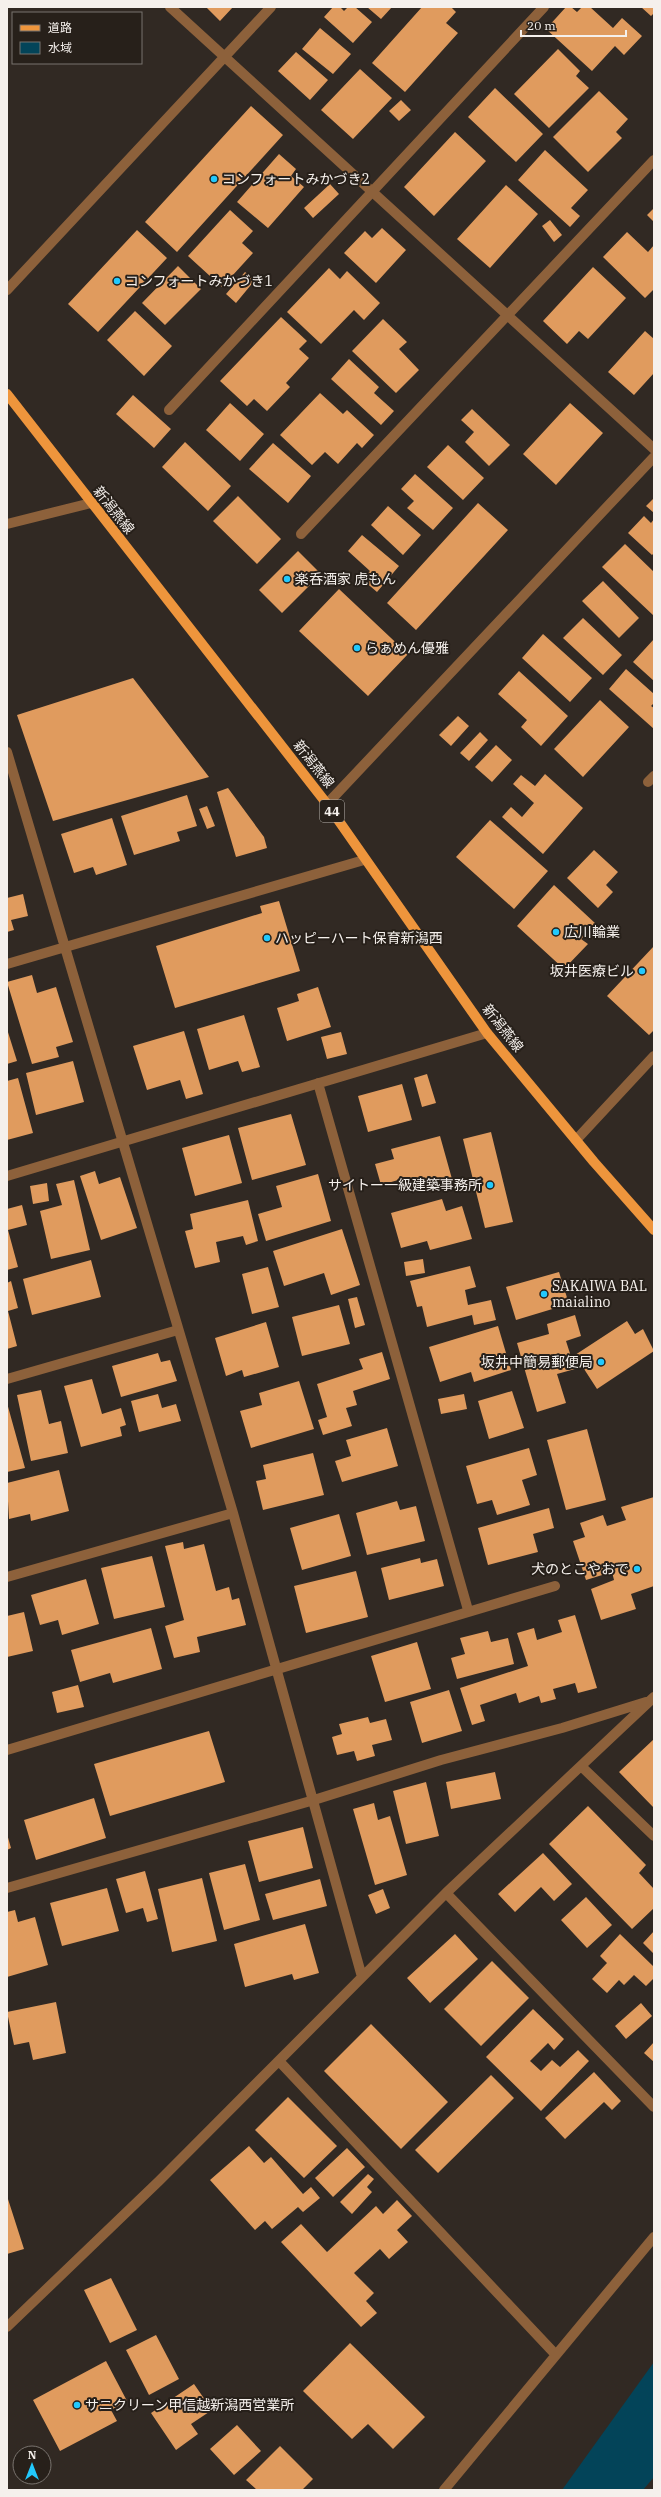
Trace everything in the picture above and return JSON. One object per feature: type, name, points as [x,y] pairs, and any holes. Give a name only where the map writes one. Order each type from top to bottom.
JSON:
[{"type":"main road","name":"新潟燕線","points":[[7,394],[327,804],[364,860],[487,1033],[576,1140],[654,1230]]},
{"type":"street","points":[[170,7],[654,449]]},
{"type":"street","points":[[7,290],[272,7]]},
{"type":"street","points":[[169,410],[544,7]]},
{"type":"street","points":[[301,534],[509,316],[654,160]]},
{"type":"street","points":[[327,804],[654,457]]},
{"type":"street","points":[[7,524],[91,503]]},
{"type":"street","points":[[7,752],[124,1141],[178,1330],[233,1513],[278,1670],[362,1977]]},
{"type":"street","points":[[7,964],[364,860]]},
{"type":"street","points":[[7,1176],[487,1033]]},
{"type":"street","points":[[576,1140],[654,1056]]},
{"type":"street","points":[[318,1083],[468,1610]]},
{"type":"street","points":[[7,1379],[178,1330]]},
{"type":"street","points":[[7,1577],[233,1513]]},
{"type":"street","points":[[7,1750],[278,1670],[468,1610],[555,1586]]},
{"type":"street","points":[[7,1888],[314,1800],[441,1760],[562,1728],[652,1699]]},
{"type":"street","points":[[7,2327],[159,2181],[446,1893],[652,1699]]},
{"type":"street","points":[[581,1766],[654,1836]]},
{"type":"street","points":[[446,1893],[654,2107]]},
{"type":"street","points":[[279,2061],[556,2355]]},
{"type":"street","points":[[444,2490],[654,2237]]},
{"type":"water","points":[[654,2362],[654,2477],[643,2490],[562,2490]]},
{"type":"building","points":[[206,7],[233,7],[220,21]]},
{"type":"building","points":[[333,7],[340,7],[344,11],[348,7],[355,7],[372,22],[353,43],[324,17]]},
{"type":"building","points":[[367,7],[392,7],[381,19]]},
{"type":"building","points":[[422,7],[451,7],[456,12],[446,23],[458,33],[405,92],[372,63]]},
{"type":"building","points":[[566,7],[571,7],[577,12],[582,7],[590,7],[613,28],[622,18],[642,36],[624,55],[615,46],[592,71],[546,29]]},
{"type":"building","points":[[641,7],[654,7],[654,13],[651,16]]},
{"type":"building","points":[[320,28],[351,54],[333,74],[302,49]]},
{"type":"building","points":[[558,49],[580,71],[576,76],[589,88],[549,128],[514,94]]},
{"type":"building","points":[[296,52],[328,80],[310,100],[278,71]]},
{"type":"building","points":[[360,69],[392,98],[353,139],[321,110]]},
{"type":"building","points":[[495,88],[543,134],[516,162],[468,117]]},
{"type":"building","points":[[599,91],[628,119],[616,132],[622,138],[588,172],[553,137]]},
{"type":"building","points":[[401,100],[411,110],[399,121],[389,111]]},
{"type":"building","name":"コンフォートみかづき2","points":[[251,106],[283,135],[177,252],[145,222]]},
{"type":"building","points":[[455,132],[486,161],[434,216],[404,187]]},
{"type":"building","points":[[545,150],[588,190],[571,208],[580,216],[570,227],[518,180]]},
{"type":"building","points":[[279,154],[296,169],[291,176],[304,187],[268,228],[237,202]]},
{"type":"building","points":[[330,184],[339,194],[313,218],[304,208]]},
{"type":"building","points":[[506,185],[538,214],[490,268],[457,239]]},
{"type":"building","points":[[654,208],[654,222],[647,215]]},
{"type":"building","points":[[230,210],[253,231],[242,243],[253,253],[222,287],[188,256]]},
{"type":"building","points":[[550,220],[562,235],[554,242],[542,226]]},
{"type":"building","points":[[382,228],[406,250],[376,283],[344,253],[365,231],[372,238]]},
{"type":"building","name":"コンフォートみかづき1","points":[[137,230],[167,258],[98,332],[68,304]]},
{"type":"building","points":[[627,232],[648,252],[654,245],[654,289],[645,298],[603,257]]},
{"type":"building","points":[[178,266],[201,289],[165,325],[142,303]]},
{"type":"building","points":[[593,267],[626,298],[588,339],[579,331],[567,344],[543,321]]},
{"type":"building","points":[[329,268],[340,279],[347,271],[380,303],[364,320],[354,310],[321,344],[287,312]]},
{"type":"building","points":[[245,272],[255,280],[236,303],[226,294]]},
{"type":"building","points":[[135,311],[172,346],[144,376],[107,340]]},
{"type":"building","points":[[281,317],[307,341],[299,349],[309,358],[286,383],[290,387],[267,411],[254,399],[247,406],[220,381]]},
{"type":"building","points":[[383,319],[407,342],[399,349],[419,370],[396,393],[352,351]]},
{"type":"building","points":[[645,331],[654,339],[654,373],[634,395],[608,372]]},
{"type":"building","points":[[349,359],[379,387],[374,393],[394,411],[381,425],[331,379]]},
{"type":"building","points":[[320,393],[343,414],[347,410],[374,435],[362,448],[357,443],[338,464],[325,452],[312,465],[280,435]]},
{"type":"building","points":[[133,395],[171,429],[154,448],[116,414]]},
{"type":"building","points":[[230,403],[264,434],[240,461],[206,430]]},
{"type":"building","points":[[570,403],[603,433],[556,485],[523,454]]},
{"type":"building","points":[[472,409],[510,445],[489,466],[465,442],[474,432],[461,420]]},
{"type":"building","points":[[185,442],[231,486],[208,511],[162,467]]},
{"type":"building","points":[[273,443],[311,476],[288,503],[249,469]]},
{"type":"building","points":[[448,445],[484,478],[463,500],[427,467]]},
{"type":"building","points":[[415,474],[453,508],[433,530],[407,508],[414,501],[401,489]]},
{"type":"building","points":[[238,496],[281,539],[257,564],[213,521]]},
{"type":"building","points":[[654,498],[654,513],[646,506]]},
{"type":"building","points":[[478,503],[508,530],[416,630],[387,603]]},
{"type":"building","points":[[388,506],[421,535],[403,555],[371,525]]},
{"type":"building","points":[[644,516],[651,523],[654,519],[654,553],[652,555],[628,533]]},
{"type":"building","points":[[362,535],[399,566],[377,592],[363,580],[370,571],[348,551]]},
{"type":"building","points":[[625,544],[654,572],[654,616],[602,567]]},
{"type":"building","points":[[298,551],[321,574],[282,613],[259,590]]},
{"type":"building","points":[[603,581],[639,618],[619,638],[582,601]]},
{"type":"building","points":[[339,589],[408,654],[368,696],[299,631]]},
{"type":"building","points":[[583,618],[622,655],[603,675],[563,638]]},
{"type":"building","points":[[543,634],[592,678],[570,702],[522,658]]},
{"type":"building","points":[[654,639],[654,681],[633,662]]},
{"type":"building","points":[[626,669],[654,694],[654,703],[651,706],[654,708],[654,729],[609,689]]},
{"type":"building","points":[[519,671],[568,716],[541,746],[521,727],[527,720],[498,694]]},
{"type":"building","points":[[133,678],[209,777],[53,821],[17,715]]},
{"type":"building","points":[[600,700],[629,727],[583,777],[554,749]]},
{"type":"building","points":[[458,716],[469,726],[451,746],[439,735]]},
{"type":"building","points":[[480,732],[488,740],[469,761],[460,753]]},
{"type":"building","points":[[496,745],[512,760],[492,782],[475,767]]},
{"type":"building","points":[[545,774],[583,808],[543,854],[502,817],[511,807],[522,817],[534,803],[513,784],[521,775],[535,786]]},
{"type":"building","points":[[228,788],[264,837],[267,848],[236,857],[217,792]]},
{"type":"building","points":[[187,795],[197,826],[177,832],[180,841],[134,855],[121,816]]},
{"type":"building","points":[[207,806],[215,826],[207,829],[199,809]]},
{"type":"building","points":[[112,818],[127,865],[96,875],[93,867],[74,873],[61,834]]},
{"type":"building","points":[[490,820],[548,871],[514,909],[456,857]]},
{"type":"building","points":[[594,850],[618,872],[606,885],[613,892],[598,908],[567,878]]},
{"type":"building","name":"広川輪業","points":[[554,885],[596,924],[581,939],[588,944],[564,969],[517,926]]},
{"type":"building","points":[[23,894],[28,916],[11,920],[14,930],[7,932],[7,898]]},
{"type":"building","points":[[279,901],[300,971],[175,1008],[156,946],[262,913],[260,906]]},
{"type":"building","name":"坂井医療ビル","points":[[654,946],[654,1030],[649,1035],[607,996]]},
{"type":"building","points":[[32,975],[37,993],[56,987],[73,1042],[56,1047],[59,1057],[32,1064],[7,982]]},
{"type":"building","points":[[318,987],[331,1027],[287,1041],[277,1008],[299,1001],[297,994]]},
{"type":"building","points":[[244,1015],[260,1067],[242,1072],[238,1061],[209,1070],[197,1029]]},
{"type":"building","points":[[7,1029],[17,1061],[7,1064]]},
{"type":"building","points":[[184,1031],[203,1094],[186,1099],[180,1080],[147,1090],[133,1046]]},
{"type":"building","points":[[341,1032],[347,1054],[327,1059],[321,1037]]},
{"type":"building","points":[[73,1061],[84,1102],[36,1115],[26,1073]]},
{"type":"building","points":[[427,1074],[436,1103],[422,1107],[414,1078]]},
{"type":"building","points":[[18,1078],[33,1133],[7,1140],[7,1081]]},
{"type":"building","points":[[402,1084],[412,1120],[368,1132],[358,1096]]},
{"type":"building","points":[[291,1114],[306,1165],[252,1180],[238,1128]]},
{"type":"building","points":[[491,1132],[513,1222],[485,1228],[463,1139]]},
{"type":"building","points":[[229,1135],[242,1183],[195,1196],[182,1148]]},
{"type":"building","points":[[440,1136],[452,1179],[402,1193],[398,1180],[381,1185],[375,1164],[394,1159],[391,1149]]},
{"type":"building","points":[[95,1171],[99,1184],[120,1177],[137,1228],[101,1240],[80,1176]]},
{"type":"building","points":[[318,1174],[331,1221],[266,1241],[258,1214],[282,1207],[276,1186]]},
{"type":"building","points":[[74,1180],[90,1250],[51,1259],[40,1211],[62,1205],[56,1184]]},
{"type":"building","points":[[47,1183],[49,1201],[33,1204],[30,1186]]},
{"type":"building","points":[[442,1199],[446,1211],[462,1206],[472,1239],[430,1250],[427,1241],[401,1248],[391,1213]]},
{"type":"building","points":[[248,1200],[258,1241],[246,1245],[243,1236],[216,1242],[220,1262],[195,1268],[185,1231],[193,1229],[190,1214]]},
{"type":"building","points":[[22,1205],[27,1225],[8,1230],[18,1267],[7,1270],[7,1209]]},
{"type":"building","points":[[342,1229],[360,1285],[331,1295],[324,1273],[284,1286],[273,1251]]},
{"type":"building","points":[[423,1259],[425,1273],[406,1276],[404,1262]]},
{"type":"building","points":[[91,1260],[101,1297],[32,1315],[23,1279]]},
{"type":"building","points":[[470,1266],[476,1287],[465,1290],[468,1305],[491,1300],[496,1320],[474,1325],[472,1315],[427,1327],[422,1306],[417,1307],[410,1281]]},
{"type":"building","points":[[268,1267],[279,1307],[252,1314],[242,1274]]},
{"type":"building","points":[[559,1272],[569,1304],[516,1320],[506,1287]]},
{"type":"building","points":[[11,1281],[18,1308],[8,1311],[17,1346],[7,1349],[7,1283]]},
{"type":"building","points":[[357,1297],[365,1325],[355,1328],[348,1299]]},
{"type":"building","points":[[339,1305],[350,1344],[302,1356],[292,1317]]},
{"type":"building","points":[[575,1315],[581,1336],[566,1341],[575,1369],[557,1374],[566,1403],[537,1412],[517,1343],[549,1334],[547,1324]]},
{"type":"building","points":[[627,1321],[635,1334],[643,1329],[654,1351],[597,1389],[575,1355]]},
{"type":"building","points":[[266,1322],[279,1367],[244,1377],[242,1370],[226,1376],[215,1338]]},
{"type":"building","points":[[498,1326],[511,1370],[474,1382],[471,1372],[440,1382],[429,1347]]},
{"type":"building","points":[[382,1352],[390,1379],[353,1391],[357,1405],[346,1408],[352,1426],[323,1435],[318,1420],[327,1417],[317,1384],[363,1369],[359,1359]]},
{"type":"building","points":[[158,1353],[161,1362],[170,1360],[177,1381],[121,1397],[112,1366]]},
{"type":"building","points":[[92,1379],[102,1414],[121,1408],[126,1425],[120,1427],[122,1436],[81,1447],[64,1386]]},
{"type":"building","points":[[299,1381],[314,1429],[251,1448],[240,1411],[262,1405],[259,1393]]},
{"type":"building","points":[[41,1390],[49,1424],[61,1421],[68,1453],[31,1461],[17,1395]]},
{"type":"building","points":[[512,1391],[524,1428],[489,1439],[478,1401]]},
{"type":"building","points":[[158,1394],[162,1408],[176,1404],[181,1421],[139,1432],[131,1401]]},
{"type":"building","points":[[464,1394],[467,1409],[441,1414],[438,1399]]},
{"type":"building","points":[[7,1403],[25,1468],[7,1472]]},
{"type":"building","points":[[387,1428],[398,1466],[342,1482],[335,1461],[351,1456],[346,1440]]},
{"type":"building","points":[[587,1429],[606,1500],[566,1510],[547,1440]]},
{"type":"building","points":[[529,1448],[537,1475],[522,1480],[530,1505],[497,1515],[492,1500],[477,1504],[466,1466]]},
{"type":"building","points":[[313,1453],[324,1495],[263,1510],[256,1481],[266,1479],[263,1465]]},
{"type":"building","points":[[59,1470],[69,1511],[31,1521],[30,1514],[9,1519],[7,1483]]},
{"type":"building","points":[[654,1497],[654,1586],[631,1594],[636,1609],[601,1620],[591,1589],[614,1580],[612,1572],[586,1580],[573,1541],[585,1537],[580,1523],[603,1515],[607,1526],[626,1520],[621,1507]]},
{"type":"building","points":[[397,1501],[400,1510],[416,1506],[425,1541],[367,1555],[356,1513]]},
{"type":"building","points":[[549,1508],[554,1528],[533,1534],[538,1552],[488,1565],[478,1528]]},
{"type":"building","points":[[339,1514],[351,1556],[302,1570],[290,1528]]},
{"type":"building","points":[[183,1542],[184,1549],[204,1544],[216,1591],[229,1587],[232,1600],[239,1598],[246,1625],[197,1637],[200,1652],[174,1658],[165,1626],[184,1620],[165,1546]]},
{"type":"building","points":[[152,1556],[165,1607],[114,1619],[101,1568]]},
{"type":"building","points":[[420,1558],[421,1563],[437,1559],[444,1586],[389,1600],[381,1568]]},
{"type":"building","points":[[356,1571],[368,1617],[306,1633],[294,1586]]},
{"type":"building","points":[[86,1579],[99,1624],[62,1635],[58,1620],[40,1625],[31,1595]]},
{"type":"building","points":[[24,1612],[33,1651],[7,1657],[7,1616]]},
{"type":"building","points":[[575,1615],[597,1688],[578,1693],[575,1683],[553,1689],[556,1699],[541,1703],[539,1696],[519,1703],[516,1693],[480,1705],[485,1721],[472,1725],[460,1688],[528,1666],[517,1633],[534,1628],[537,1640],[562,1632],[558,1620]]},
{"type":"building","points":[[151,1628],[162,1669],[113,1683],[110,1673],[80,1682],[71,1650]]},
{"type":"building","points":[[488,1631],[491,1642],[508,1638],[514,1664],[457,1679],[451,1658],[465,1654],[460,1638]]},
{"type":"building","points":[[417,1642],[431,1689],[385,1702],[371,1656]]},
{"type":"building","points":[[78,1685],[84,1707],[57,1713],[52,1692]]},
{"type":"building","points":[[449,1690],[462,1731],[422,1743],[410,1702]]},
{"type":"building","points":[[368,1717],[370,1723],[386,1719],[392,1740],[372,1745],[375,1756],[357,1761],[354,1751],[337,1755],[332,1737],[342,1734],[339,1724]]},
{"type":"building","points":[[209,1731],[225,1782],[110,1816],[94,1764]]},
{"type":"building","points":[[654,1739],[654,1808],[619,1772]]},
{"type":"building","points":[[495,1772],[501,1799],[451,1809],[446,1782]]},
{"type":"building","points":[[426,1782],[439,1836],[406,1844],[393,1791]]},
{"type":"building","points":[[94,1798],[106,1838],[36,1860],[24,1820]]},
{"type":"building","points":[[374,1803],[378,1820],[390,1816],[407,1875],[375,1885],[353,1809]]},
{"type":"building","points":[[588,1806],[646,1865],[639,1873],[654,1889],[654,1908],[632,1929],[549,1844]]},
{"type":"building","points":[[303,1827],[313,1868],[259,1882],[248,1841]]},
{"type":"building","points":[[7,1834],[11,1848],[7,1850]]},
{"type":"building","points":[[543,1853],[572,1884],[554,1901],[541,1887],[515,1912],[498,1894]]},
{"type":"building","points":[[245,1864],[260,1920],[224,1930],[209,1873]]},
{"type":"building","points":[[145,1871],[158,1919],[147,1922],[143,1908],[126,1913],[116,1879]]},
{"type":"building","points":[[202,1878],[217,1941],[172,1952],[158,1889]]},
{"type":"building","points":[[320,1879],[327,1906],[273,1920],[265,1894]]},
{"type":"building","points":[[107,1888],[119,1931],[62,1946],[50,1903]]},
{"type":"building","points":[[383,1889],[390,1908],[376,1914],[368,1895]]},
{"type":"building","points":[[586,1897],[612,1925],[587,1948],[561,1920]]},
{"type":"building","points":[[15,1910],[18,1922],[35,1917],[48,1965],[7,1977],[7,1912]]},
{"type":"building","points":[[305,1924],[319,1973],[294,1980],[292,1974],[245,1987],[234,1944]]},
{"type":"building","points":[[654,1931],[654,1954],[643,1943]]},
{"type":"building","points":[[455,1934],[478,1959],[430,2003],[407,1978]]},
{"type":"building","points":[[620,1934],[654,1967],[654,1978],[646,1986],[634,1975],[624,1985],[619,1980],[607,1993],[592,1979],[607,1963],[600,1956]]},
{"type":"building","points":[[492,1961],[529,1998],[481,2046],[444,2009]]},
{"type":"building","points":[[56,2002],[66,2053],[33,2060],[29,2042],[14,2045],[7,2012]]},
{"type":"building","points":[[641,2003],[652,2016],[626,2039],[615,2026]]},
{"type":"building","points":[[533,2009],[564,2039],[554,2050],[548,2043],[530,2061],[541,2071],[552,2060],[560,2067],[578,2050],[589,2061],[541,2111],[486,2057]]},
{"type":"building","points":[[371,2024],[448,2102],[401,2149],[324,2071]]},
{"type":"building","points":[[654,2042],[654,2062],[644,2053]]},
{"type":"building","points":[[594,2072],[621,2101],[612,2110],[604,2102],[565,2139],[545,2118]]},
{"type":"building","points":[[491,2075],[514,2098],[438,2173],[415,2150]]},
{"type":"building","points":[[288,2097],[337,2146],[304,2178],[255,2130]]},
{"type":"building","points":[[249,2146],[264,2163],[271,2157],[303,2194],[311,2187],[320,2198],[303,2212],[298,2207],[272,2229],[265,2221],[255,2230],[210,2180]]},
{"type":"building","points":[[347,2148],[365,2167],[333,2197],[315,2178]]},
{"type":"building","points":[[368,2174],[374,2179],[367,2187],[372,2192],[352,2214],[340,2202]]},
{"type":"building","points":[[7,2196],[24,2249],[7,2254]]},
{"type":"building","points":[[397,2200],[412,2216],[397,2230],[408,2242],[389,2259],[380,2249],[354,2273],[374,2293],[366,2301],[377,2313],[361,2327],[281,2242],[301,2224],[327,2252],[376,2206],[383,2214]]},
{"type":"building","points":[[111,2278],[137,2330],[110,2343],[84,2290]]},
{"type":"building","points":[[156,2335],[179,2379],[149,2395],[126,2350]]},
{"type":"building","points":[[350,2343],[425,2417],[393,2449],[368,2424],[352,2439],[303,2391]]},
{"type":"building","name":"サニクリーン甲信越新潟西営業所","points":[[106,2361],[127,2401],[111,2410],[117,2421],[60,2451],[33,2400]]},
{"type":"building","points":[[194,2384],[212,2410],[191,2424],[198,2434],[176,2450],[151,2413]]},
{"type":"building","points":[[237,2425],[261,2451],[234,2475],[210,2449]]},
{"type":"building","points":[[280,2446],[313,2479],[302,2490],[257,2490],[246,2480]]},
{"type":"place","name":"コンフォートみかづき2","points":[[214,179]]},
{"type":"place","name":"コンフォートみかづき1","points":[[117,281]]},
{"type":"place","name":"楽呑酒家 虎もん","points":[[287,579]]},
{"type":"place","name":"らぁめん優雅","points":[[357,648]]},
{"type":"place","name":"広川輪業","points":[[556,932]]},
{"type":"place","name":"ハッピーハート保育新潟西","points":[[267,938]]},
{"type":"place","name":"坂井医療ビル","points":[[642,971]]},
{"type":"place","name":"サイトー一級建築事務所","points":[[490,1185]]},
{"type":"place","name":"SAKAIWA BAL maialino","points":[[544,1294]]},
{"type":"place","name":"坂井中簡易郵便局","points":[[601,1362]]},
{"type":"place","name":"犬のとこやおで","points":[[637,1569]]},
{"type":"place","name":"サニクリーン甲信越新潟西営業所","points":[[77,2405]]}]
